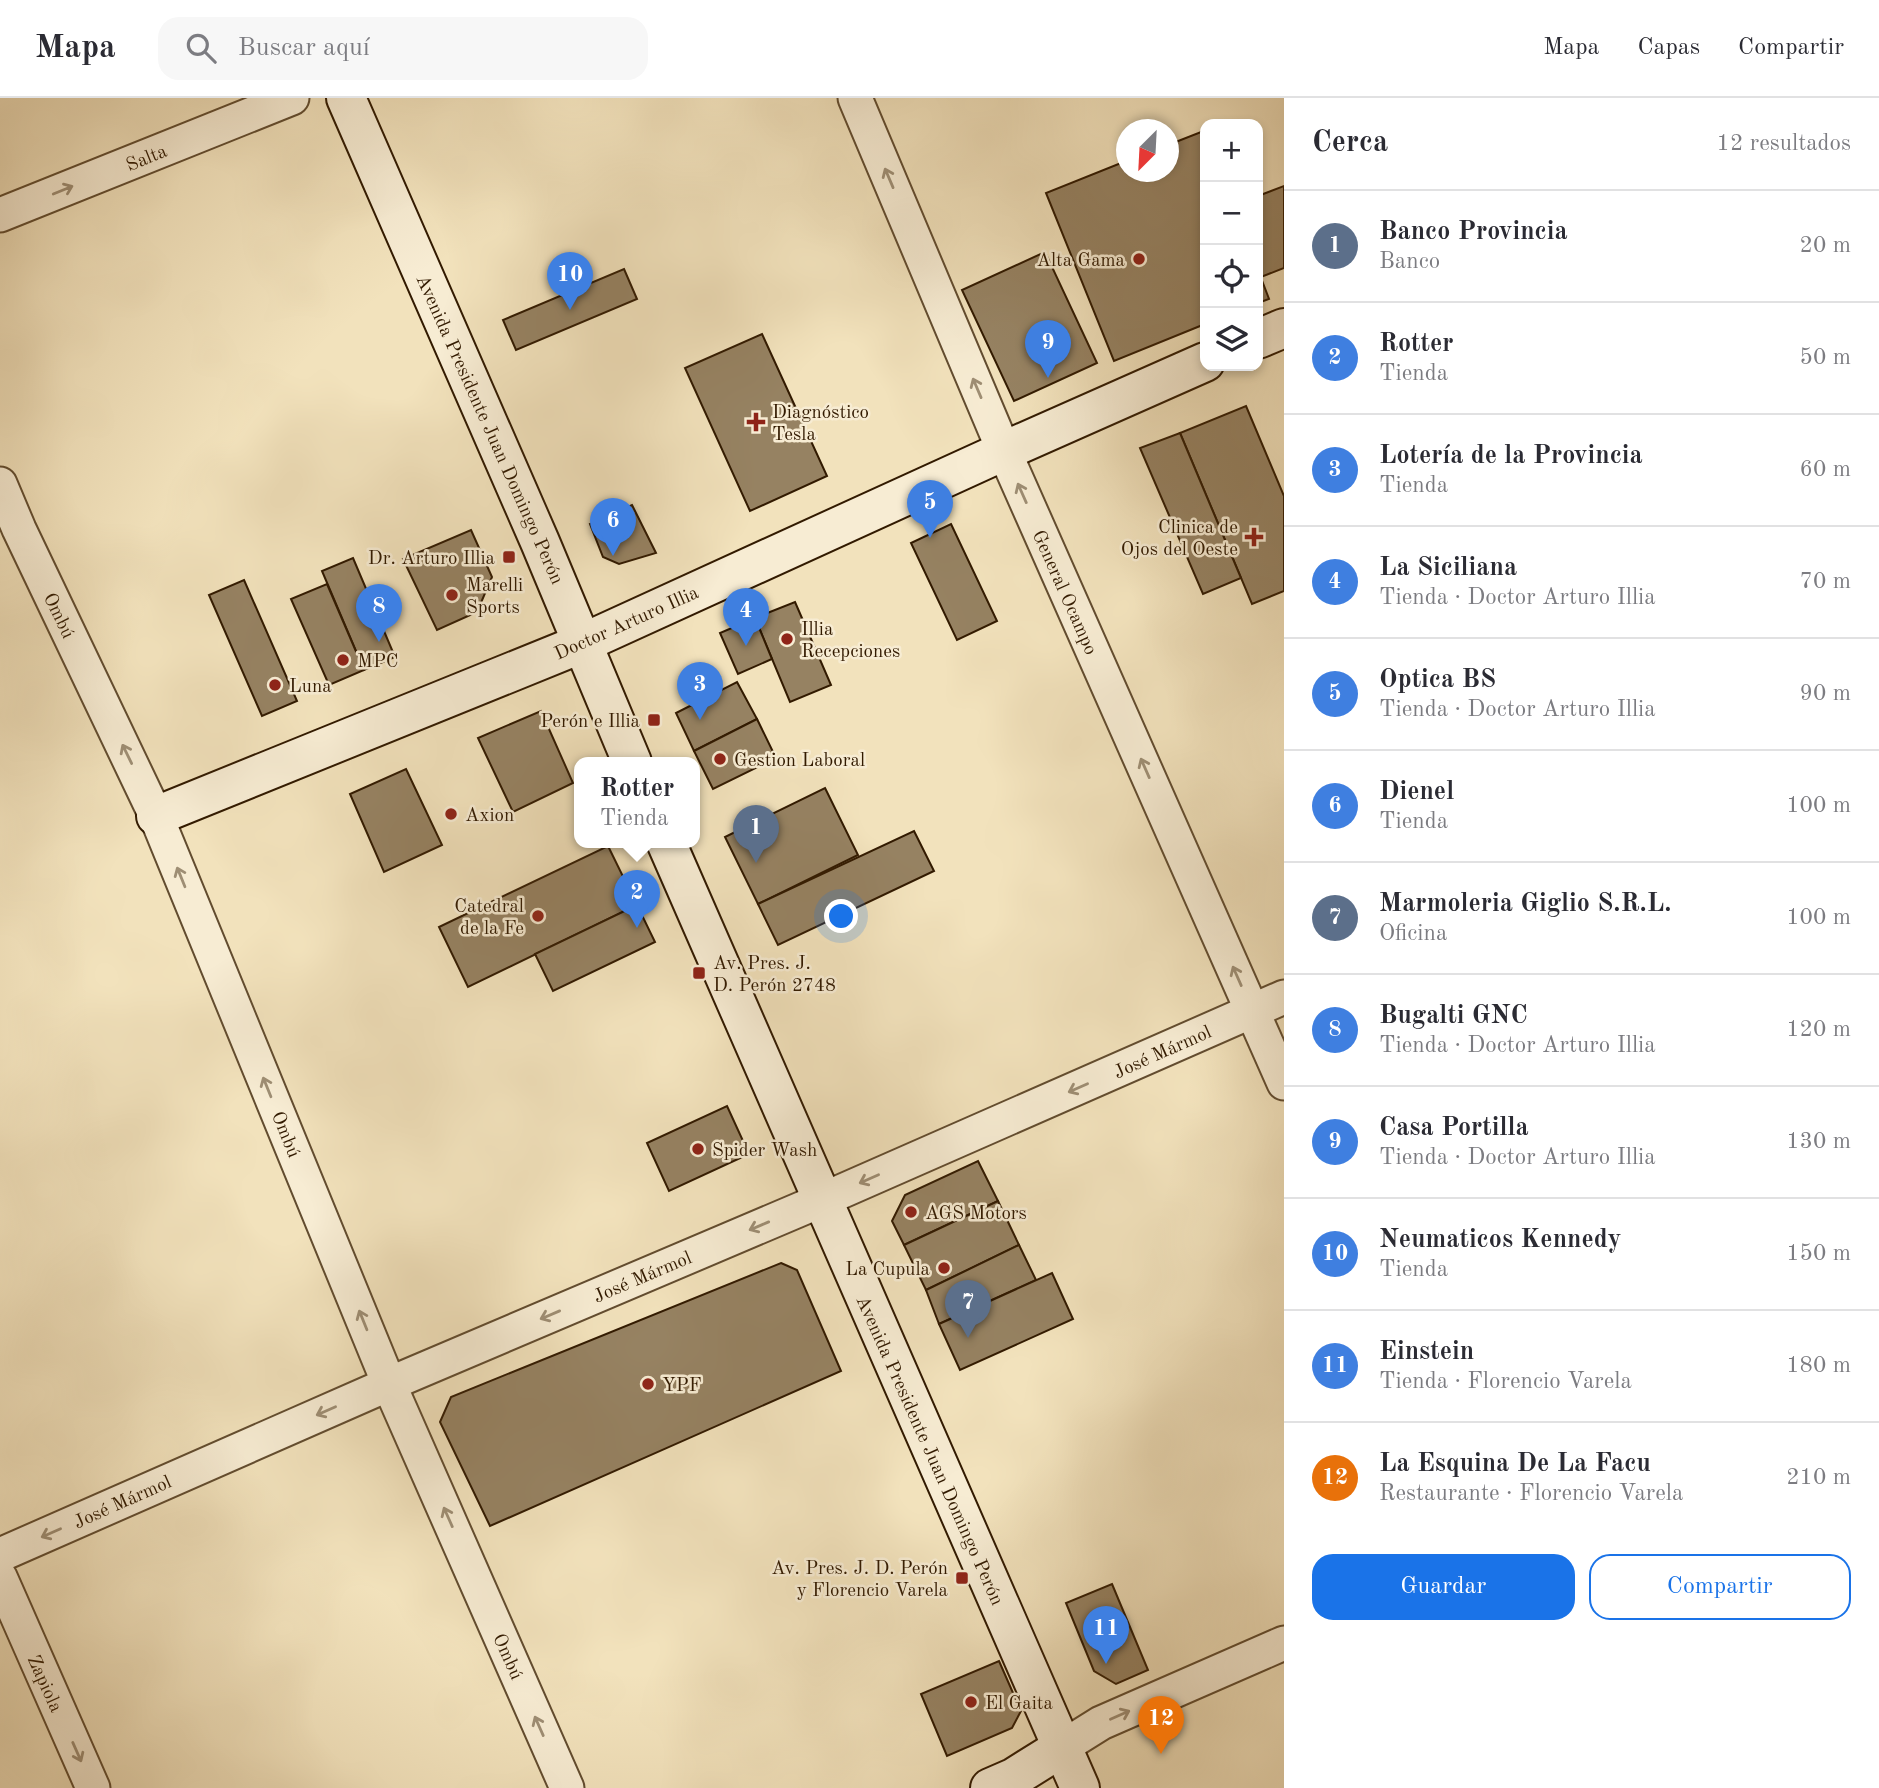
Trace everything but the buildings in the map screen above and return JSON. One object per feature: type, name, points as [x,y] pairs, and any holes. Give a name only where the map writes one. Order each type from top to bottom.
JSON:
[{"type":"main road","name":"Avenida Presidente Juan Domingo Perón","points":[[346,98],[630,757]]},
{"type":"main road","points":[[1263,337],[1284,328]]},
{"type":"main road","name":"Doctor Arturo Illia","points":[[156,816],[583,643],[1200,364]]},
{"type":"main road","name":"Avenida Presidente Juan Domingo Perón","points":[[669,848],[1080,1788]]},
{"type":"main road","points":[[990,1788],[1013,1778],[1061,1748]]},
{"type":"street","name":"Salta","points":[[0,215],[292,98]]},
{"type":"street","name":"General Ocampo","points":[[855,98],[1004,451],[1284,1083]]},
{"type":"street","name":"Ombú","points":[[0,484],[9,533],[156,816],[389,1384],[567,1788]]},
{"type":"street","name":"José Mármol","points":[[0,1555],[1284,997]]},
{"type":"street","name":"Zapiola","points":[[0,1577],[93,1788]]},
{"type":"street","points":[[1061,1748],[1101,1723],[1284,1643]]},
{"type":"place","name":"Alta Gama","points":[[1139,259]]},
{"type":"place","name":"Neumaticos Kennedy","points":[[570,310]]},
{"type":"place","name":"Casa Portilla","points":[[1048,378]]},
{"type":"place","name":"Diagnóstico Tesla","points":[[756,422]]},
{"type":"place","name":"Clinica de Ojos del Oeste","points":[[1254,537]]},
{"type":"place","name":"Optica BS","points":[[930,538]]},
{"type":"place","name":"Dienel","points":[[613,556]]},
{"type":"place","name":"Dr. Arturo Illia","points":[[509,557]]},
{"type":"place","name":"Marelli Sports","points":[[452,595]]},
{"type":"place","name":"Illia Recepciones","points":[[787,639]]},
{"type":"place","name":"Bugalti GNC","points":[[379,642]]},
{"type":"place","name":"La Siciliana","points":[[746,646]]},
{"type":"place","name":"MPC","points":[[343,660]]},
{"type":"place","name":"Luna","points":[[275,685]]},
{"type":"place","name":"Perón e Illia","points":[[654,720]]},
{"type":"place","name":"Lotería de la Provincia","points":[[700,720]]},
{"type":"place","name":"Gestion Laboral","points":[[720,759]]},
{"type":"place","name":"Axion","points":[[451,814]]},
{"type":"place","name":"Banco Provincia","points":[[756,863]]},
{"type":"place","name":"Catedral de la Fe","points":[[538,916]]},
{"type":"place","name":"Rotter","points":[[637,928]]},
{"type":"place","name":"Av. Pres. J. D. Perón 2748","points":[[699,973]]},
{"type":"place","name":"Spider Wash","points":[[698,1149]]},
{"type":"place","name":"AGS Motors","points":[[911,1212]]},
{"type":"place","name":"La Cupula","points":[[944,1268]]},
{"type":"place","name":"Marmoleria Giglio S.R.L.","points":[[968,1338]]},
{"type":"place","name":"YPF","points":[[648,1384]]},
{"type":"place","name":"Av. Pres. J. D. Perón y Florencio Varela","points":[[962,1578]]},
{"type":"place","name":"Einstein","points":[[1106,1664]]},
{"type":"place","name":"El Gaita","points":[[971,1702]]},
{"type":"place","name":"La Esquina De La Facu","points":[[1161,1754]]}]
